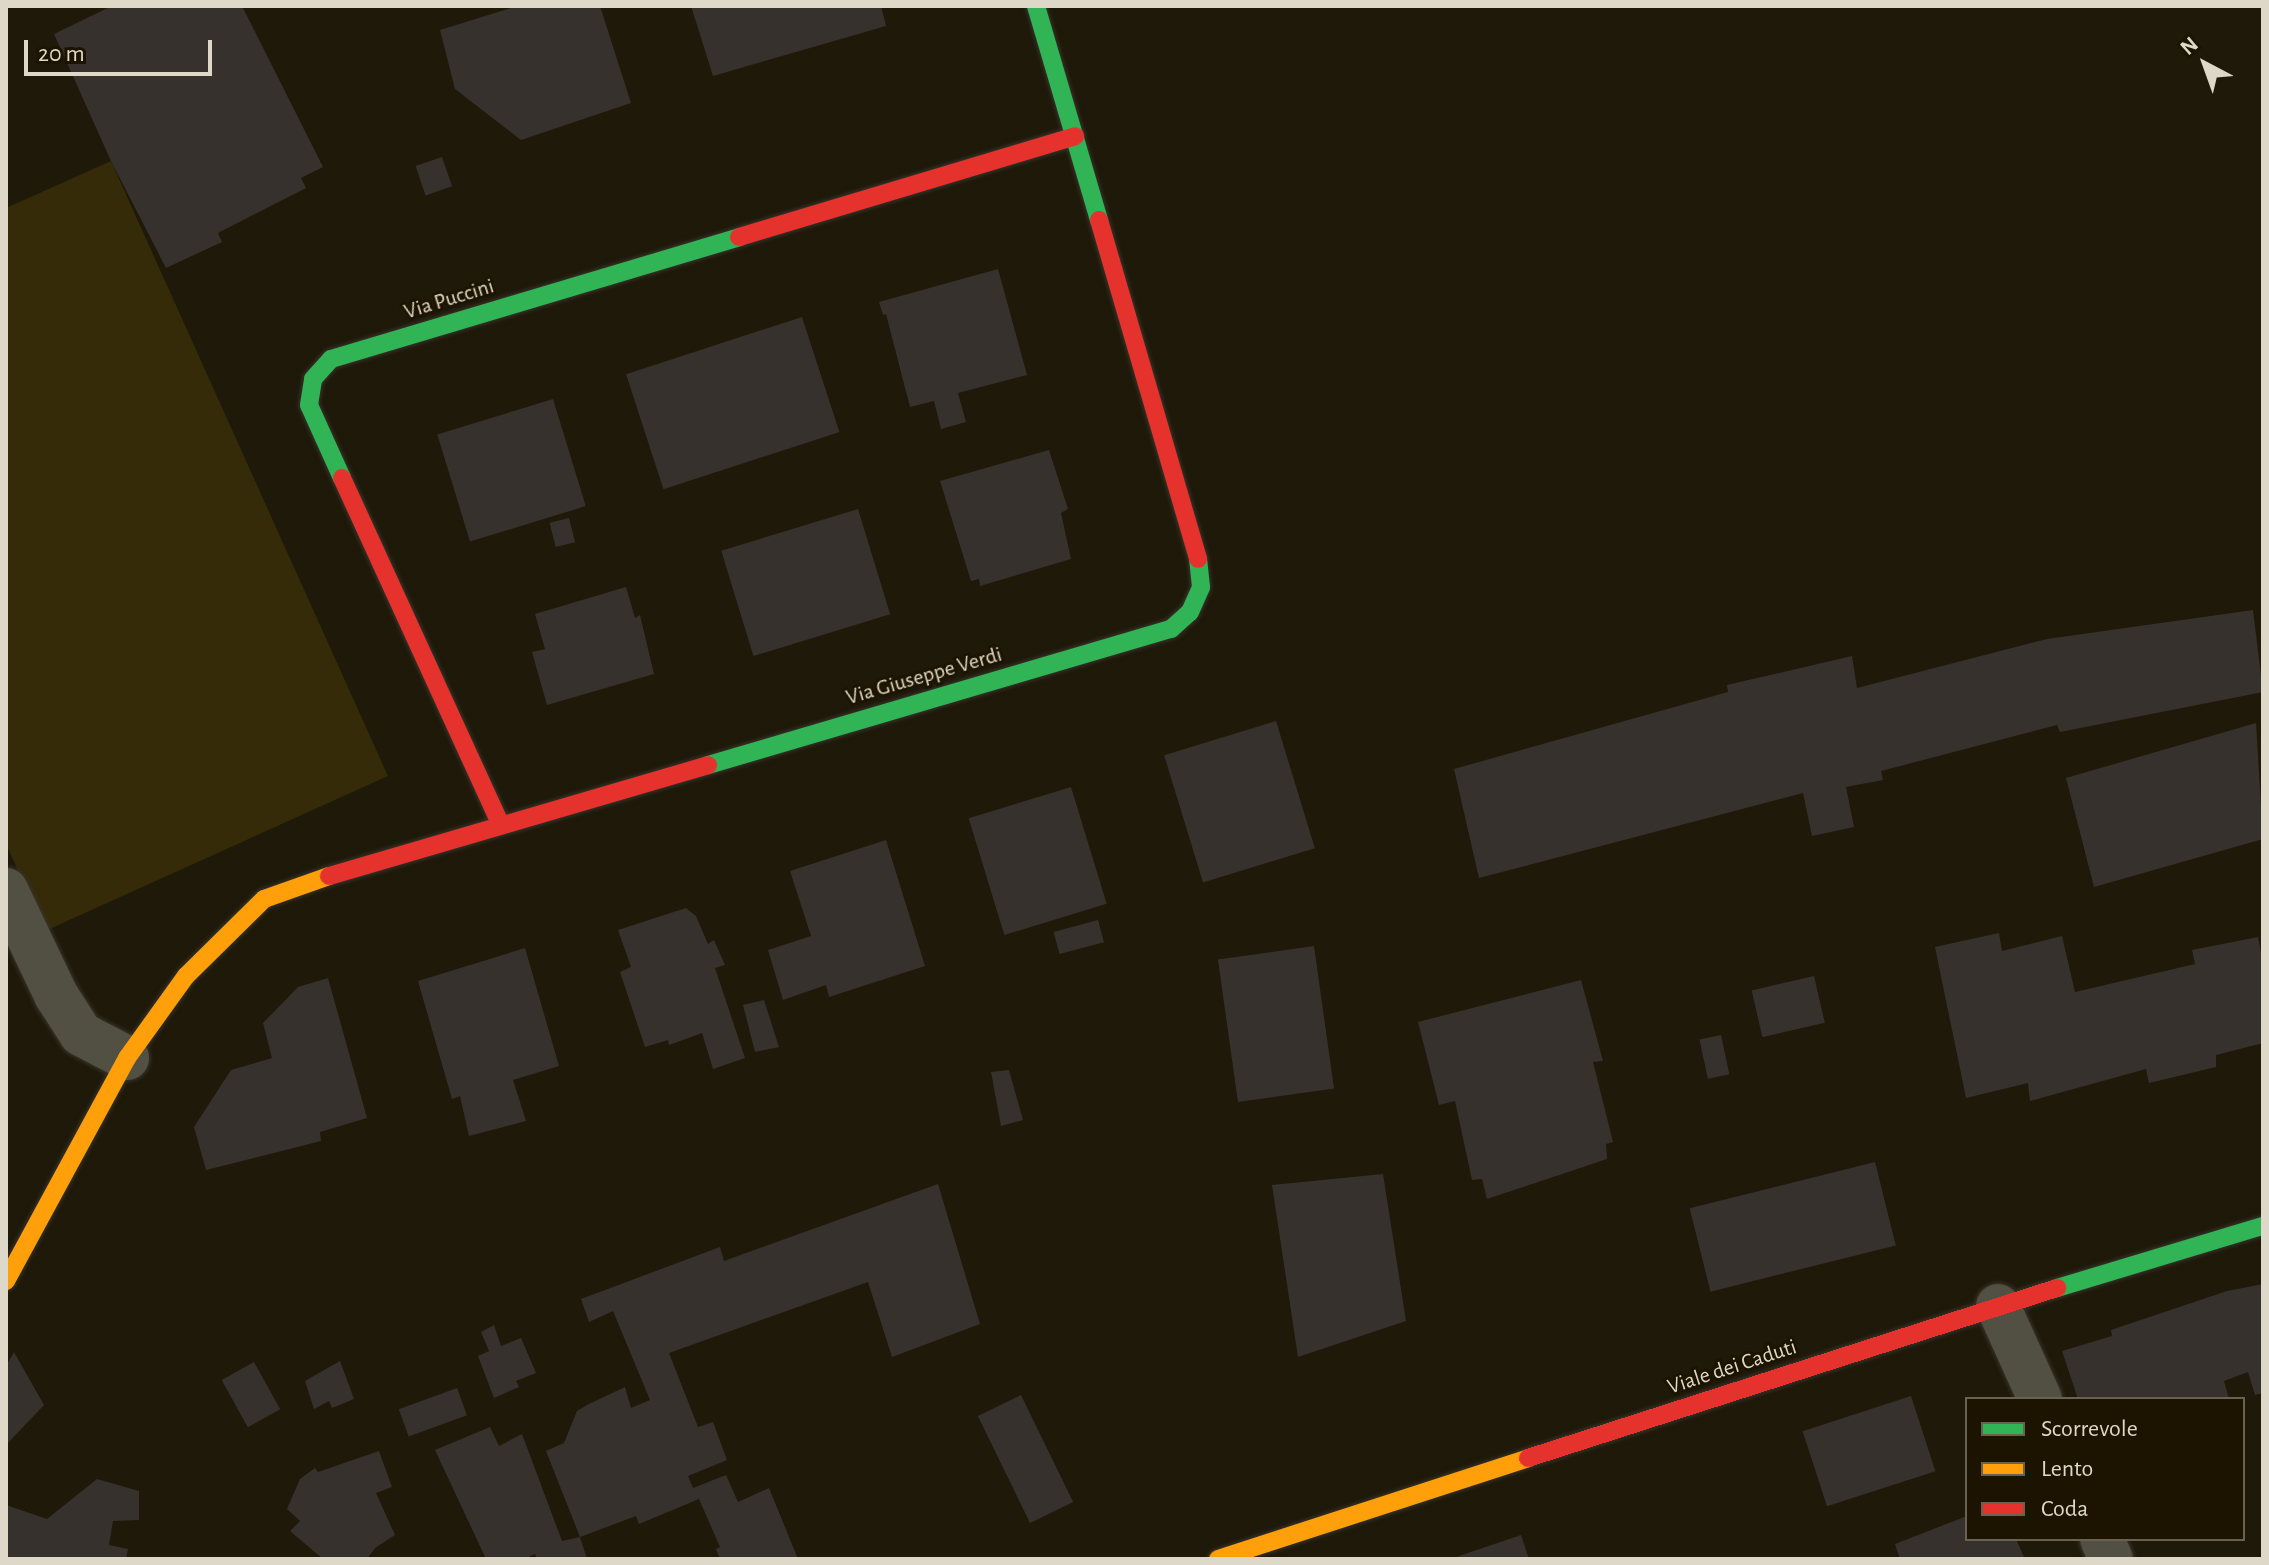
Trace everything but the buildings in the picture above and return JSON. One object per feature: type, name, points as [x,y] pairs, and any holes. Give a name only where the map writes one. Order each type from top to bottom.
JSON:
[{"type":"street","name":"Via Giuseppe Verdi","points":[[6,1281],[127,1058],[186,976],[264,899],[304,883],[1171,629],[1190,612],[1201,587],[1202,571],[1036,6]]},
{"type":"street","name":"Via Puccini","points":[[501,825],[309,405],[313,379],[331,359],[1075,136]]},
{"type":"street","points":[[6,890],[56,995],[81,1034],[127,1058]]},
{"type":"street","name":"Viale dei Caduti","points":[[1218,1559],[1998,1306],[2263,1226]]},
{"type":"street","points":[[1998,1306],[2039,1397]]},
{"type":"shaded area","points":[[111,161],[388,776],[45,931],[6,844],[6,208]]},
{"type":"traffic: fast","points":[[1036,6],[1099,220]]},
{"type":"traffic: fast","points":[[342,478],[309,405],[313,379],[331,359],[739,237]]},
{"type":"traffic: fast","points":[[708,765],[1171,629],[1190,612],[1201,587],[1198,559]]},
{"type":"traffic: fast","points":[[2057,1288],[2263,1226]]},
{"type":"traffic: slow","points":[[6,1281],[127,1058],[186,976],[264,899],[329,876]]},
{"type":"traffic: slow","points":[[1218,1559],[1528,1458]]},
{"type":"traffic: jam","points":[[739,237],[1075,136]]},
{"type":"traffic: jam","points":[[1099,220],[1198,559]]},
{"type":"traffic: jam","points":[[342,478],[501,825]]},
{"type":"traffic: jam","points":[[329,876],[708,765]]},
{"type":"traffic: jam","points":[[1528,1458],[2057,1288]]}]
